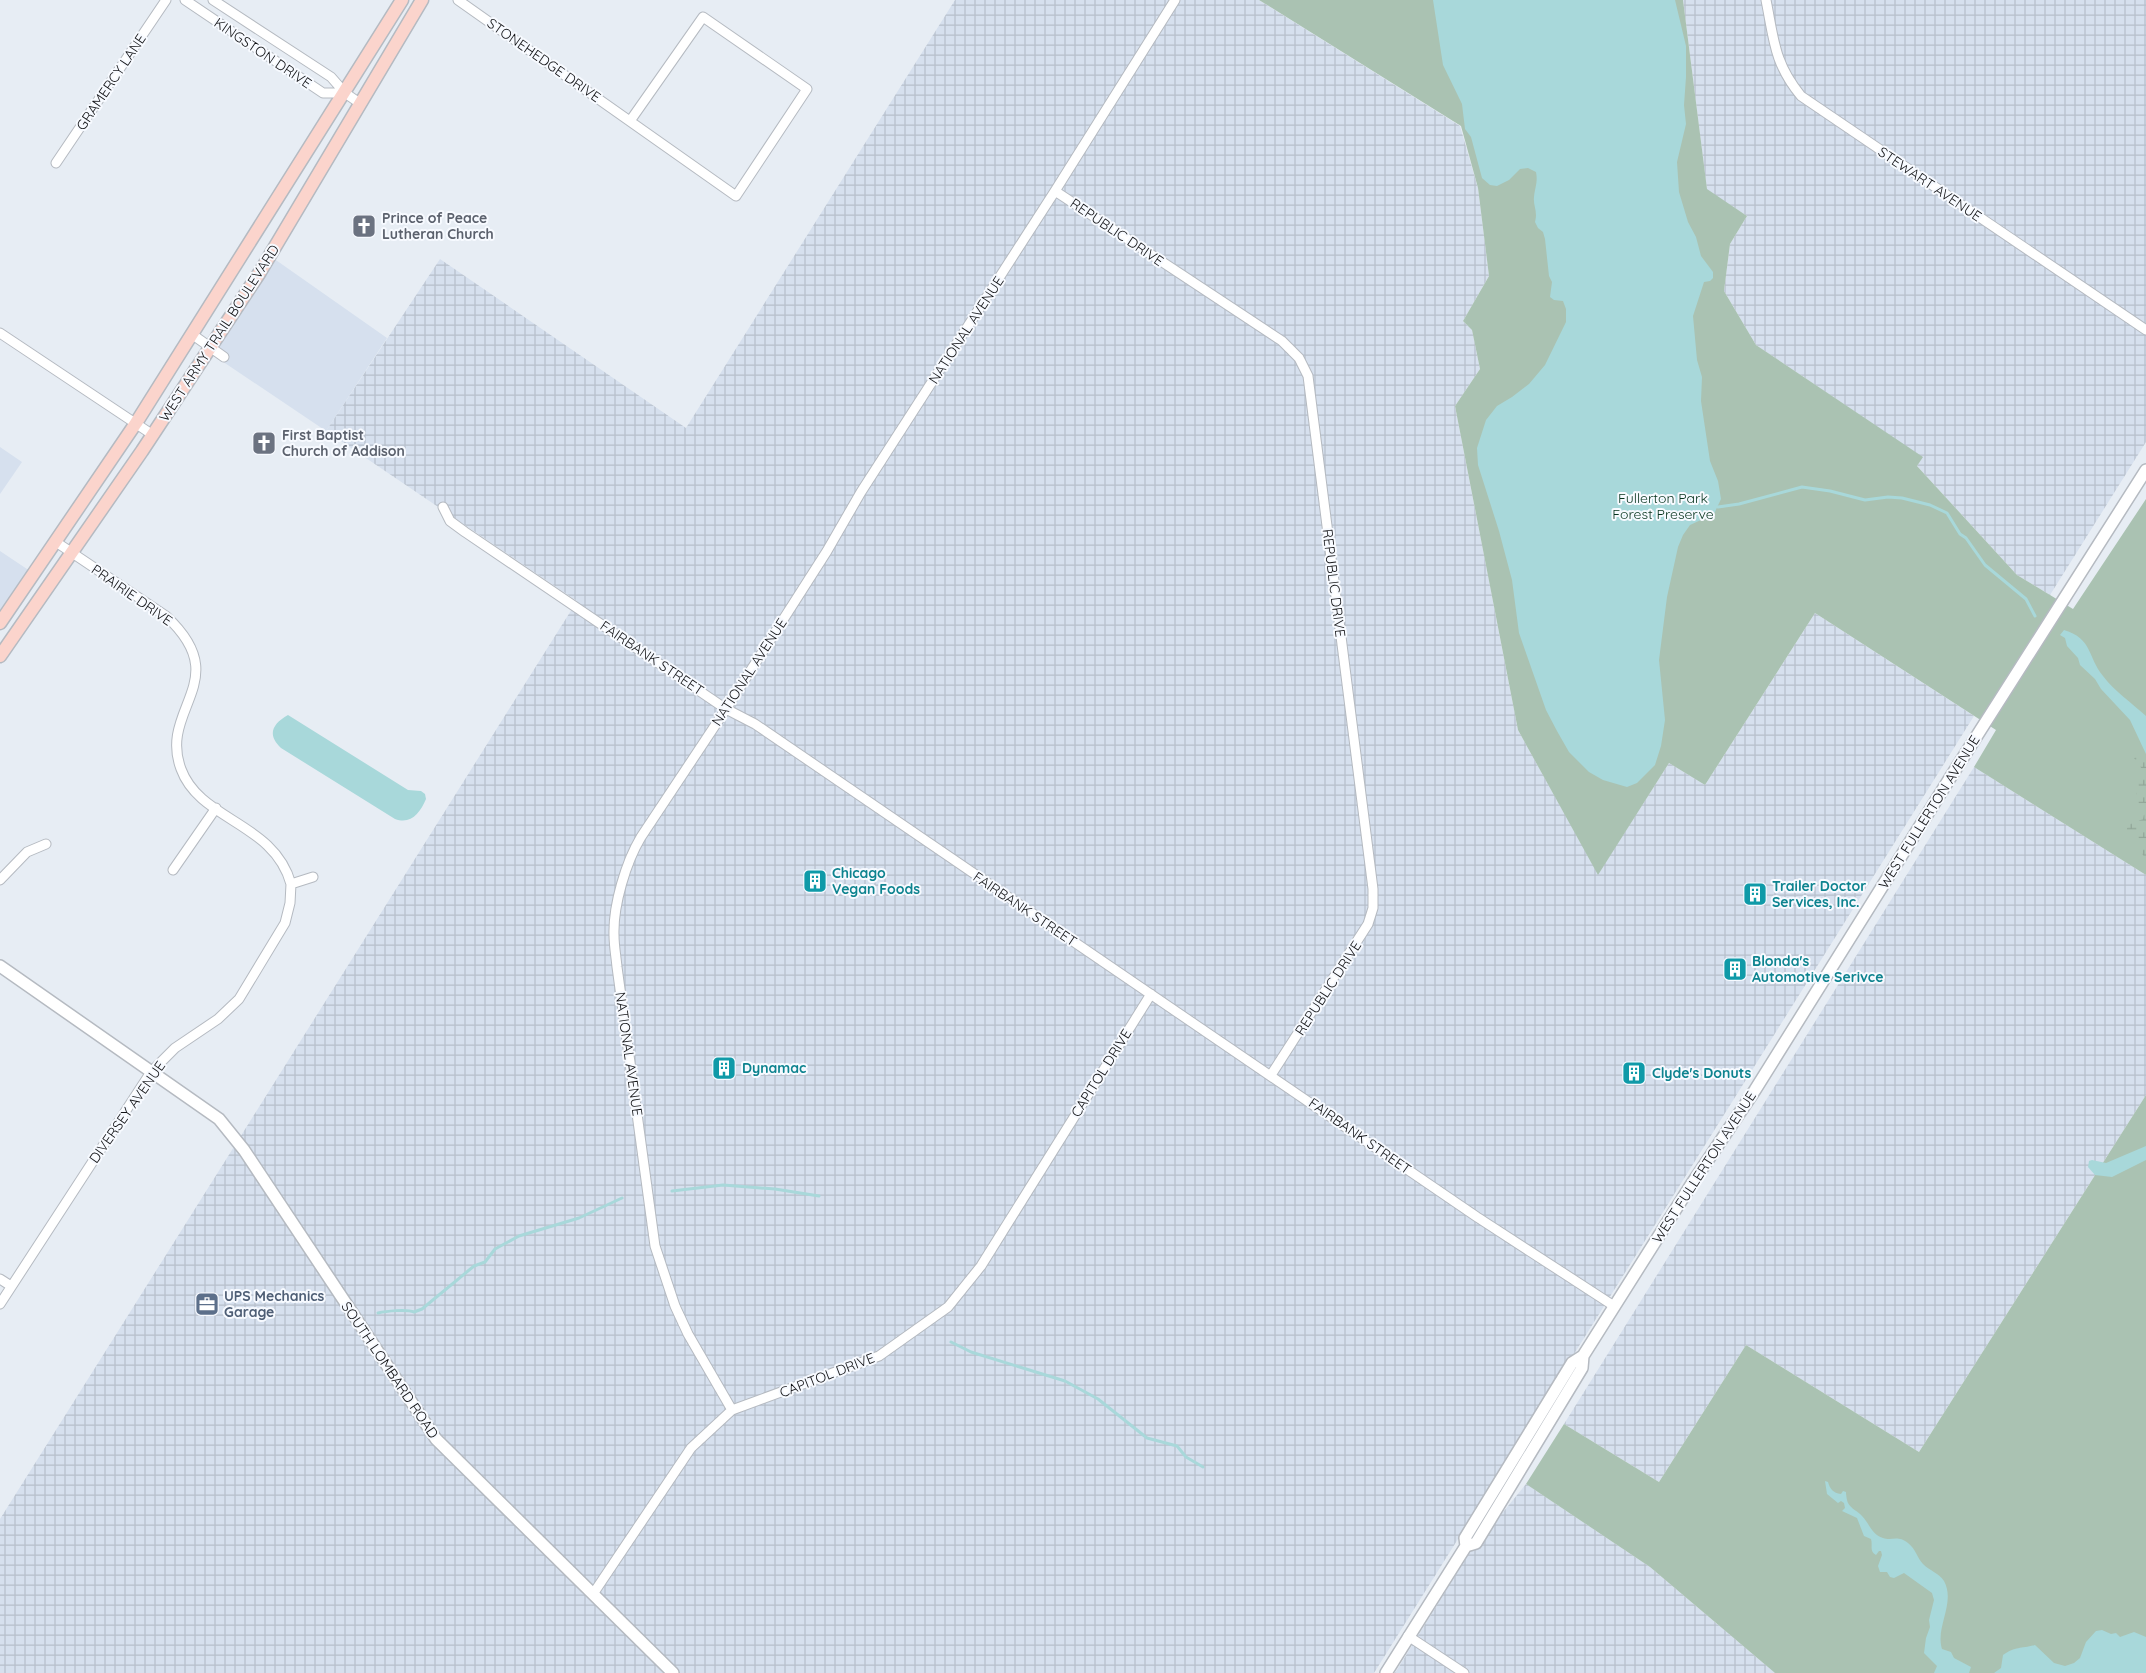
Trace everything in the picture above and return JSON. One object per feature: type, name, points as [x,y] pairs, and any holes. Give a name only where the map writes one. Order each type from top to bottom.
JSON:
[{"type":"main road","name":"WEST ARMY TRAIL BOULEVARD","points":[[0,623],[136,423],[193,335],[402,0]]},
{"type":"main road","name":"WEST ARMY TRAIL BOULEVARD","points":[[0,656],[153,435],[260,272],[422,0]]},
{"type":"main road","points":[[264,222],[283,234]]},
{"type":"main road","points":[[240,260],[260,272]]},
{"type":"street","name":"GRAMERCY LANE","points":[[56,163],[166,0]]},
{"type":"street","name":"KINGSTON DRIVE","points":[[185,0],[323,93],[345,94]]},
{"type":"street","name":"KINGSTON DRIVE","points":[[213,0],[331,77],[345,94],[361,104]]},
{"type":"street","name":"STONEHEDGE DRIVE","points":[[458,0],[736,196],[807,88],[703,17],[630,121]]},
{"type":"street","name":"NATIONAL AVENUE","points":[[732,1410],[688,1334],[675,1306],[655,1246],[614,934],[621,886],[637,844],[827,552],[861,492],[1055,191],[1175,0]]},
{"type":"street","name":"STEWART AVENUE","points":[[1766,0],[1779,63],[1787,79],[1800,96],[2146,330]]},
{"type":"street","name":"REPUBLIC DRIVE","points":[[1055,191],[1282,341],[1299,358],[1308,376],[1374,908],[1368,924],[1271,1075]]},
{"type":"street","points":[[0,333],[153,435]]},
{"type":"street","points":[[193,335],[224,357]]},
{"type":"street","name":"WEST FULLERTON AVENUE","points":[[1386,1673],[1466,1546],[1465,1538],[1572,1363],[1583,1356],[1755,1090],[2146,470]]},
{"type":"street","name":"FAIRBANK STREET","points":[[443,507],[450,521],[465,532],[726,709],[755,724],[1478,1217],[1614,1306]]},
{"type":"street","name":"PRAIRIE DRIVE","points":[[56,542],[166,616],[186,638],[194,656],[196,672],[190,699],[178,730],[178,761],[188,783],[200,796],[255,834],[274,851],[287,870],[291,884]]},
{"type":"street","points":[[173,870],[216,808]]},
{"type":"street","points":[[0,880],[27,852],[46,844]]},
{"type":"street","points":[[291,884],[314,877]]},
{"type":"street","name":"DIVERSEY AVENUE","points":[[0,1304],[146,1069],[229,1011],[239,999],[285,923],[290,903],[291,884]]},
{"type":"street","name":"SOUTH LOMBARD ROAD","points":[[0,966],[219,1119],[244,1150],[436,1439],[673,1673]]},
{"type":"street","name":"CAPITOL DRIVE","points":[[593,1594],[691,1448],[732,1410],[873,1359],[948,1307],[981,1266],[1151,994]]},
{"type":"street","points":[[0,1279],[11,1286]]},
{"type":"street","points":[[1408,1636],[1464,1673]]},
{"type":"shaded area","points":[[955,0],[1259,0],[1460,126],[1478,188],[1489,276],[1463,321],[1472,330],[1480,369],[1455,406],[1518,730],[1598,874],[1669,763],[1705,785],[1815,613],[1974,716],[1374,1673],[0,1673],[0,1519],[577,601],[326,431],[440,259],[686,428]]},
{"type":"shaded area","points":[[1683,0],[2146,0],[2146,442],[2050,595],[2017,575],[1917,466],[1922,457],[1756,345],[1724,291],[1730,244],[1747,216],[1707,190]]},
{"type":"shaded area","points":[[273,258],[387,338],[326,431],[210,353]]},
{"type":"shaded area","points":[[0,447],[22,462],[0,494]]},
{"type":"shaded area","points":[[0,551],[30,571],[0,615]]},
{"type":"shaded area","points":[[1974,767],[2146,875],[2146,1095],[1919,1452],[1746,1345],[1659,1482],[1564,1424]]},
{"type":"shaded area","points":[[1526,1484],[1650,1567],[1775,1673],[1395,1673],[1468,1555]]},
{"type":"green space","name":"Fullerton Park Forest Preserve","points":[[1259,0],[1683,0],[1707,189],[1747,216],[1730,244],[1724,291],[1756,345],[1923,457],[1917,466],[2017,575],[2073,609],[2146,499],[2146,875],[1974,767],[1996,730],[1815,613],[1705,785],[1669,763],[1598,875],[1518,730],[1455,406],[1480,369],[1472,330],[1463,321],[1489,276],[1478,188],[1461,126]]},
{"type":"green space","points":[[2146,750],[2146,859],[2139,850],[2138,839],[2127,832],[2127,828],[2130,824],[2143,819],[2145,809],[2136,802],[2142,769],[2134,758]]},
{"type":"green space","points":[[2146,1095],[2146,1673],[1775,1673],[1650,1567],[1526,1484],[1564,1424],[1659,1482],[1746,1345],[1919,1452]]},
{"type":"water","points":[[1433,0],[1675,0],[1686,46],[1684,105],[1686,124],[1677,162],[1679,192],[1701,256],[1713,272],[1713,278],[1710,281],[1704,282],[1693,316],[1697,360],[1702,377],[1701,401],[1710,461],[1718,481],[1721,499],[1714,514],[1690,525],[1678,547],[1667,597],[1659,660],[1665,720],[1661,746],[1655,765],[1637,783],[1627,787],[1603,780],[1589,772],[1569,752],[1546,710],[1519,633],[1512,580],[1478,465],[1477,448],[1486,420],[1497,406],[1529,384],[1545,365],[1566,322],[1566,309],[1563,301],[1554,300],[1550,297],[1552,282],[1549,276],[1545,239],[1543,232],[1535,222],[1534,193],[1537,182],[1536,172],[1528,168],[1520,169],[1509,180],[1497,186],[1490,185],[1482,178],[1471,137],[1465,129],[1462,104],[1443,65]]},
{"type":"water","points":[[2064,630],[2080,638],[2085,643],[2098,669],[2107,681],[2146,716],[2146,754],[2130,720],[2101,689],[2095,679],[2080,665],[2078,658],[2067,646],[2065,638],[2060,635]]},
{"type":"water","points":[[288,715],[408,790],[421,791],[425,794],[426,799],[421,809],[410,819],[395,819],[281,748],[274,739],[273,730],[278,722]]},
{"type":"water","points":[[2146,1146],[2146,1160],[2112,1177],[2095,1175],[2088,1167],[2089,1161],[2106,1163]]},
{"type":"water","points":[[1825,1481],[1828,1482],[1834,1492],[1841,1494],[1843,1491],[1846,1492],[1849,1505],[1862,1516],[1876,1534],[1886,1539],[1898,1539],[1908,1543],[1923,1564],[1942,1578],[1947,1589],[1948,1598],[1941,1632],[1942,1649],[1951,1652],[1954,1658],[1971,1667],[1969,1673],[1934,1673],[1937,1666],[1924,1653],[1934,1600],[1932,1593],[1904,1573],[1894,1578],[1890,1577],[1887,1572],[1880,1572],[1878,1566],[1882,1555],[1881,1551],[1876,1555],[1874,1553],[1871,1539],[1864,1536],[1857,1518],[1842,1511],[1845,1508],[1844,1503],[1841,1501],[1838,1503],[1827,1494]]},
{"type":"water","points":[[2102,1630],[2111,1634],[2116,1633],[2120,1637],[2134,1632],[2146,1637],[2146,1673],[1994,1673],[2001,1668],[2003,1655],[2015,1649],[2035,1645],[2054,1663],[2065,1666],[2074,1663],[2080,1658],[2086,1642],[2096,1631]]},
{"type":"waterway","points":[[1718,507],[1739,504],[1802,487],[1830,491],[1865,500],[1888,497],[1902,498],[1930,505],[1947,513],[1960,534],[1966,538],[1985,565],[2026,599],[2035,616]]},
{"type":"waterway","points":[[672,1191],[723,1185],[775,1189],[819,1196]]},
{"type":"waterway","points":[[378,1313],[402,1310],[414,1312],[422,1309],[474,1266],[485,1262],[495,1249],[519,1236],[579,1218],[622,1198]]},
{"type":"waterway","points":[[951,1342],[971,1352],[1065,1381],[1098,1399],[1147,1438],[1177,1446],[1186,1457],[1203,1467]]},
{"type":"place","name":"Prince of Peace Lutheran Church","points":[[364,226]]},
{"type":"place","name":"First Baptist Church of Addison","points":[[264,443]]},
{"type":"place","name":"Chicago Vegan Foods","points":[[815,881]]},
{"type":"place","name":"Trailer Doctor Services, Inc.","points":[[1755,894]]},
{"type":"place","name":"Blonda's Automotive Serivce","points":[[1735,969]]},
{"type":"place","name":"Dynamac","points":[[724,1068]]},
{"type":"place","name":"Clyde's Donuts","points":[[1634,1073]]},
{"type":"place","name":"UPS Mechanics Garage","points":[[207,1304]]}]
